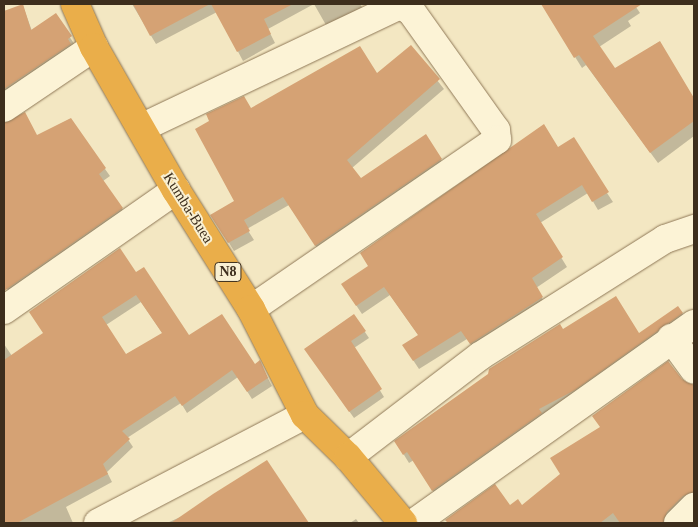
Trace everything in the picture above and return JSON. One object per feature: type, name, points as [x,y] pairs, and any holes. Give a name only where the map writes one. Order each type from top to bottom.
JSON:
[{"type":"highway","name":"Kumba-Buea","points":[[75,4],[94,47],[176,190],[251,309],[306,415],[348,457],[403,523]]},
{"type":"street","points":[[140,128],[400,5],[410,11],[496,130],[497,140],[251,309]]},
{"type":"street","points":[[4,108],[94,47]]},
{"type":"street","points":[[4,310],[176,190]]},
{"type":"street","points":[[348,457],[480,356],[665,239],[694,229]]},
{"type":"street","points":[[414,523],[671,338],[694,324]]},
{"type":"street","points":[[671,338],[694,370]]},
{"type":"street","points":[[98,523],[306,415]]},
{"type":"street","points":[[678,523],[694,506]]},
{"type":"building","points":[[23,4],[31,30],[56,13],[72,36],[68,39],[71,44],[4,89],[4,11]]},
{"type":"building","points":[[133,4],[210,4],[150,36]]},
{"type":"building","points":[[211,4],[293,4],[264,19],[271,34],[237,52]]},
{"type":"building","points":[[541,4],[642,4],[593,36],[615,68],[660,41],[694,98],[694,121],[650,153],[579,55],[574,58]]},
{"type":"building","points":[[411,45],[440,79],[347,160],[361,178],[426,134],[442,159],[315,246],[283,197],[244,220],[250,231],[228,243],[210,215],[234,201],[195,129],[209,121],[206,114],[244,96],[251,108],[360,46],[377,73]]},
{"type":"building","points":[[25,112],[37,135],[71,118],[106,168],[99,174],[123,208],[4,291],[4,123]]},
{"type":"building","points":[[544,124],[558,147],[574,137],[609,192],[592,202],[582,185],[536,214],[563,257],[532,278],[543,297],[470,344],[461,331],[413,361],[402,345],[418,335],[384,287],[356,306],[341,284],[368,266],[360,253]]},
{"type":"building","points":[[120,248],[136,272],[144,267],[189,335],[222,314],[255,364],[260,360],[268,378],[247,392],[232,370],[182,406],[175,396],[122,431],[130,439],[103,464],[108,474],[17,523],[4,523],[4,360],[43,333],[29,312]],"holes":[[[136,295],[162,333],[126,354],[102,317]]]},
{"type":"building","points":[[616,296],[639,333],[678,306],[683,313],[575,390],[539,409],[542,413],[432,491],[407,452],[403,455],[394,441],[488,374],[489,369],[560,324],[563,329]]},
{"type":"building","points":[[354,314],[366,331],[351,341],[382,389],[349,412],[304,349]]},
{"type":"building","points":[[668,361],[682,379],[694,385],[694,492],[683,496],[667,512],[663,523],[620,523],[613,513],[600,523],[448,523],[445,520],[495,484],[510,505],[518,499],[522,505],[560,474],[550,458],[600,427],[592,416]]},
{"type":"building","points":[[267,460],[309,523],[171,523],[213,494]]}]
